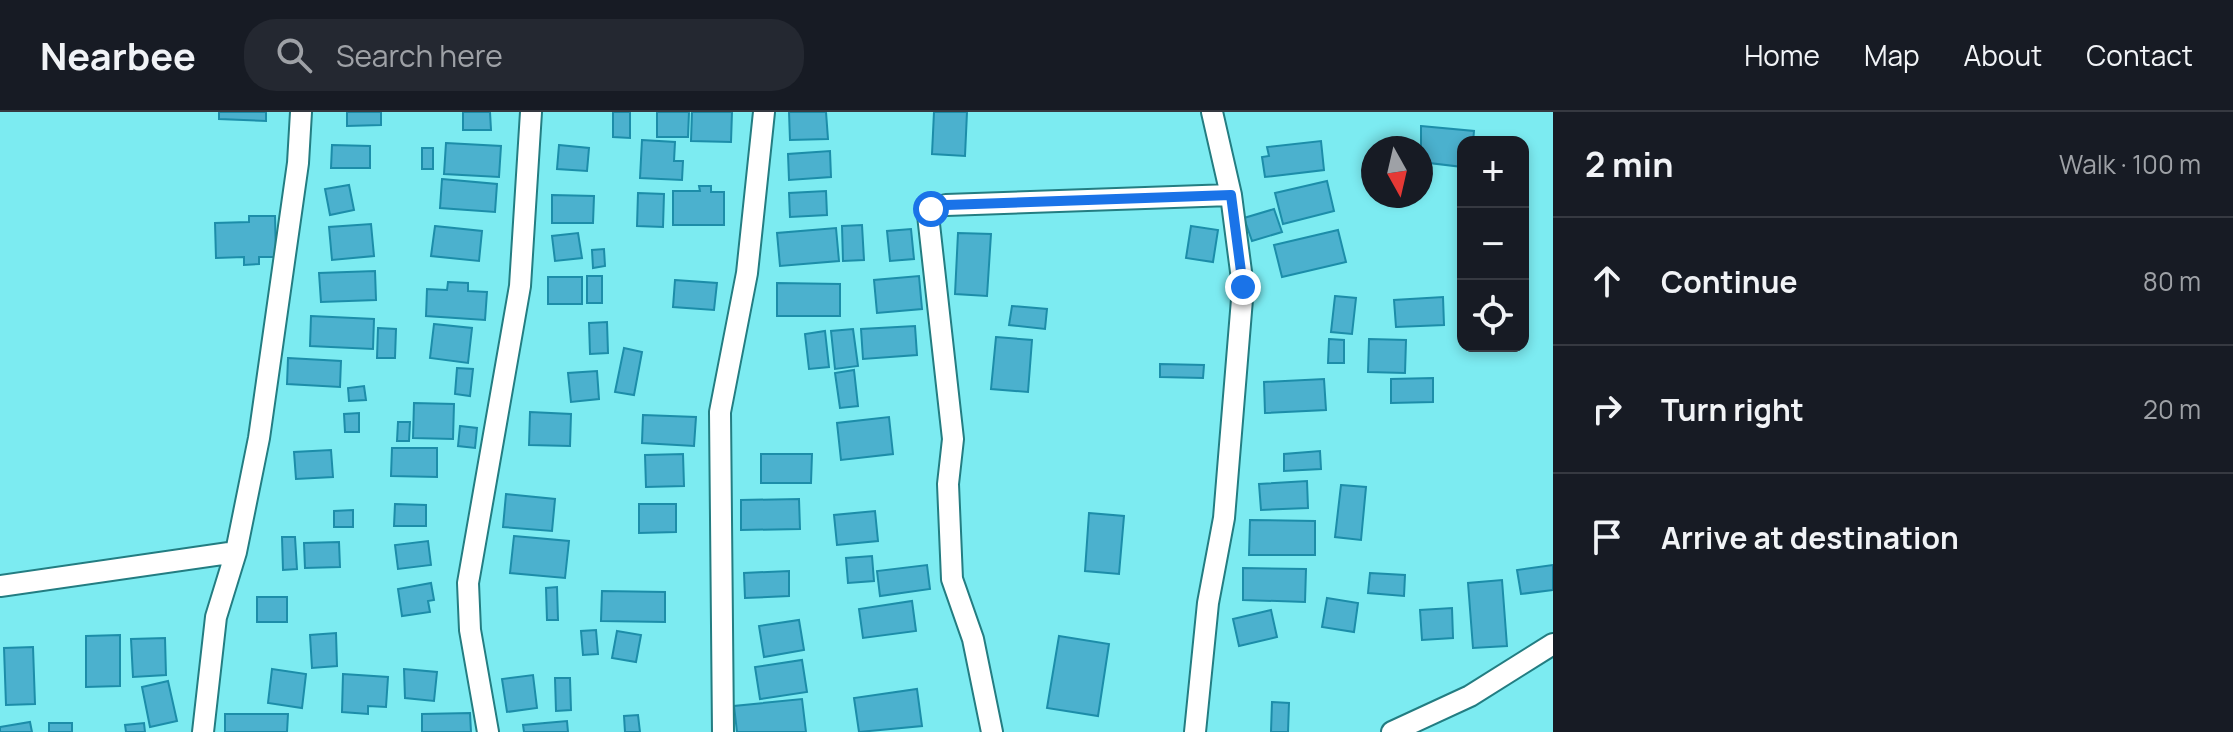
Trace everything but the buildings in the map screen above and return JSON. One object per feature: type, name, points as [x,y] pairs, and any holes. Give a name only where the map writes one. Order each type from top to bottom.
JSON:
[{"type":"street","points":[[203,732],[216,617],[236,552],[259,438],[298,163],[301,112]]},
{"type":"street","points":[[488,732],[470,630],[468,583],[520,286],[531,112]]},
{"type":"street","points":[[723,732],[720,412],[747,273],[764,112]]},
{"type":"street","points":[[1195,732],[1208,603],[1224,518],[1243,287],[1231,195],[1212,112]]},
{"type":"street","points":[[992,732],[973,639],[952,579],[948,484],[953,439],[928,215],[931,209],[946,205],[1231,195]]},
{"type":"street","points":[[0,586],[236,552]]},
{"type":"street","points":[[1392,732],[1470,696],[1553,644]]},
{"type":"route","points":[[931,209],[946,205],[1231,195],[1243,287]]}]
